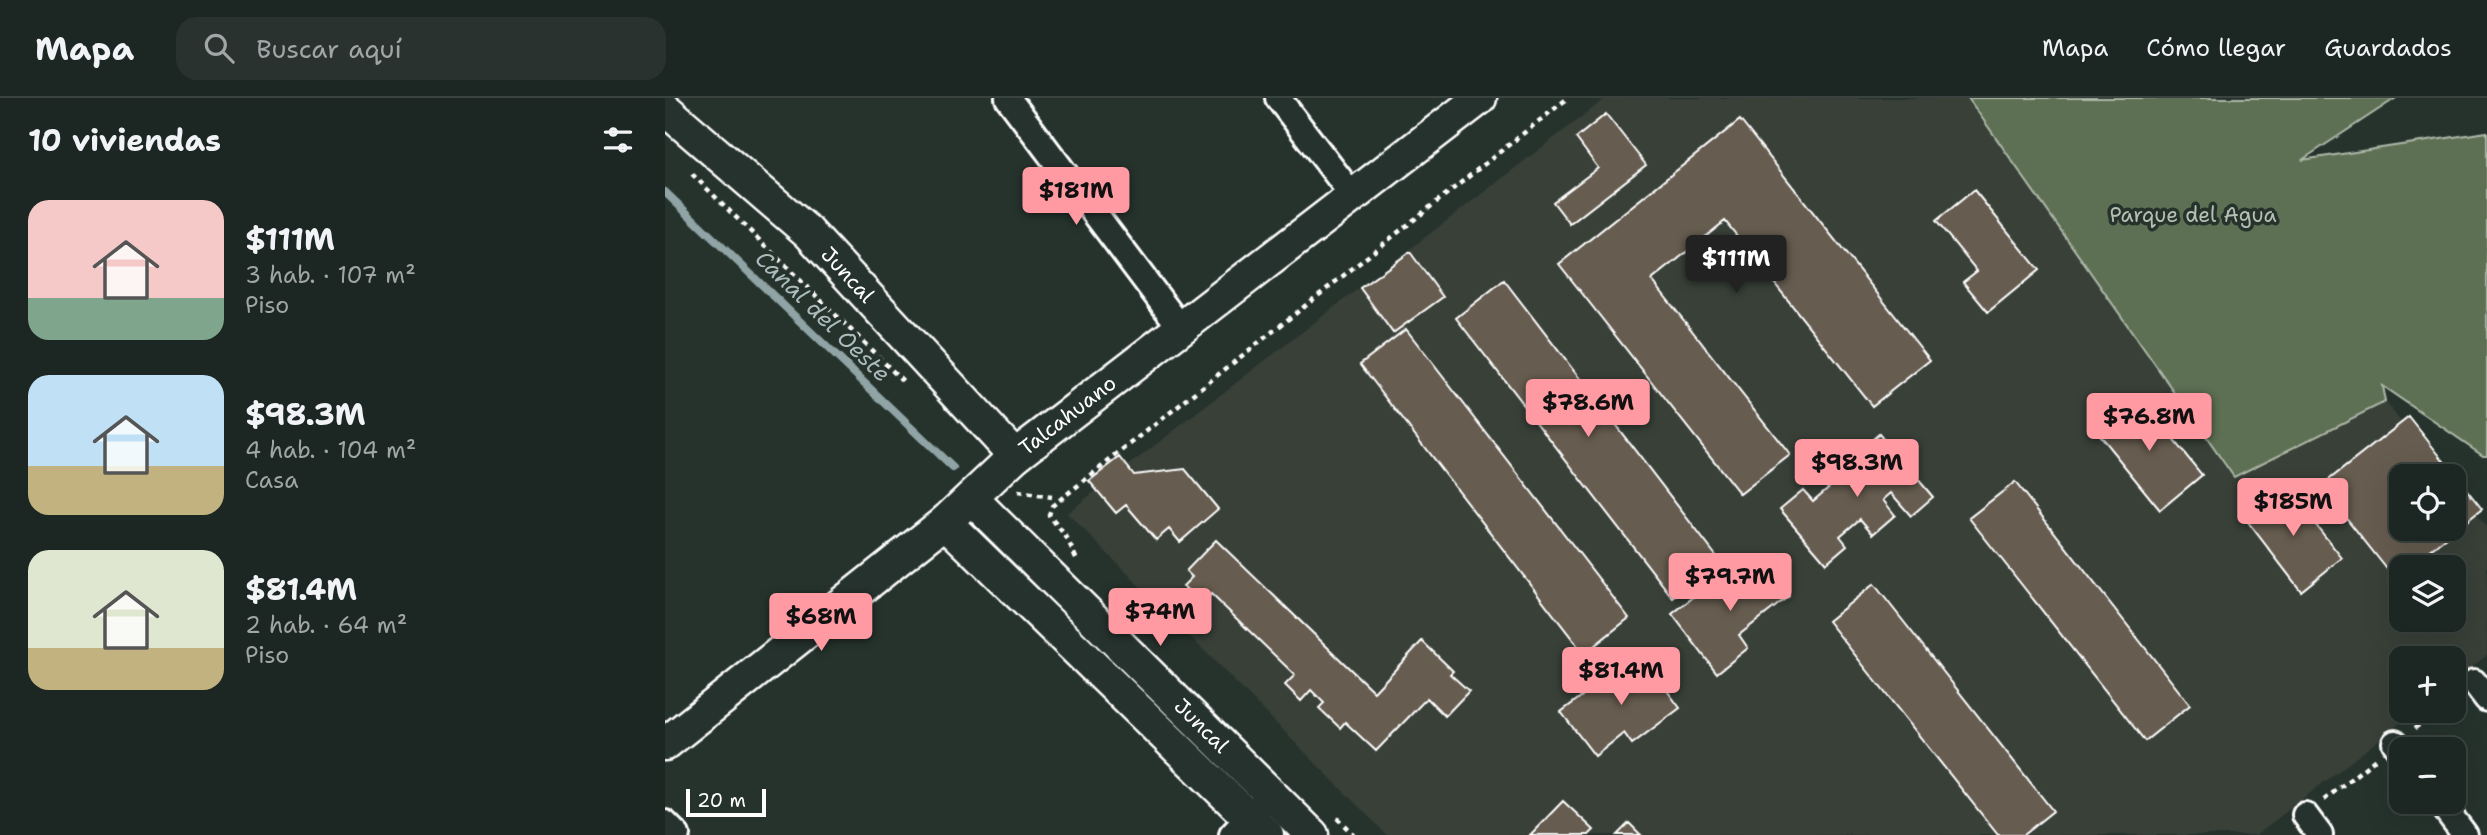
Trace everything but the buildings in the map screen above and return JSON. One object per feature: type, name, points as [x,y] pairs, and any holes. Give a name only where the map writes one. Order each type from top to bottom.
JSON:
[{"type":"street","points":[[665,107],[674,98]]},
{"type":"street","points":[[1008,98],[1181,328]]},
{"type":"street","points":[[1278,98],[1353,195]]},
{"type":"street","name":"Talcahuano","points":[[665,744],[945,522],[1006,465],[1480,98]]},
{"type":"street","name":"Juncal","points":[[665,107],[808,232],[1006,465]]},
{"type":"street","name":"Juncal","points":[[971,498],[1271,794],[1324,825]]},
{"type":"street","name":"Juncal","points":[[945,522],[1249,829]]},
{"type":"street","points":[[1249,829],[1271,794]]},
{"type":"street","points":[[2449,814],[2466,835]]},
{"type":"street","points":[[2305,815],[2320,835]]},
{"type":"street","points":[[665,823],[677,835]]},
{"type":"path","points":[[1082,566],[1067,538],[1049,514],[1052,506],[1568,98]]},
{"type":"path","points":[[684,166],[909,387]]},
{"type":"path","points":[[1006,465],[1017,492],[1052,497]]},
{"type":"path","points":[[2409,737],[2424,723]]},
{"type":"path","points":[[2305,815],[2389,754]]},
{"type":"path","points":[[1324,825],[1354,835]]},
{"type":"shaded area","points":[[1606,98],[1968,98],[2234,477],[2385,402],[2435,464],[2389,464],[2389,541],[2466,541],[2466,501],[2487,528],[2487,655],[2466,672],[2466,646],[2389,646],[2389,723],[2401,723],[2256,835],[1387,835],[1067,513]]},
{"type":"green space","name":"Parque del Agua","points":[[1968,98],[2396,98],[2302,160],[2487,132],[2487,455],[2483,455],[2382,386],[2385,402],[2234,477]]},
{"type":"waterway","name":"Canal del Oeste","points":[[665,192],[953,468]]}]
